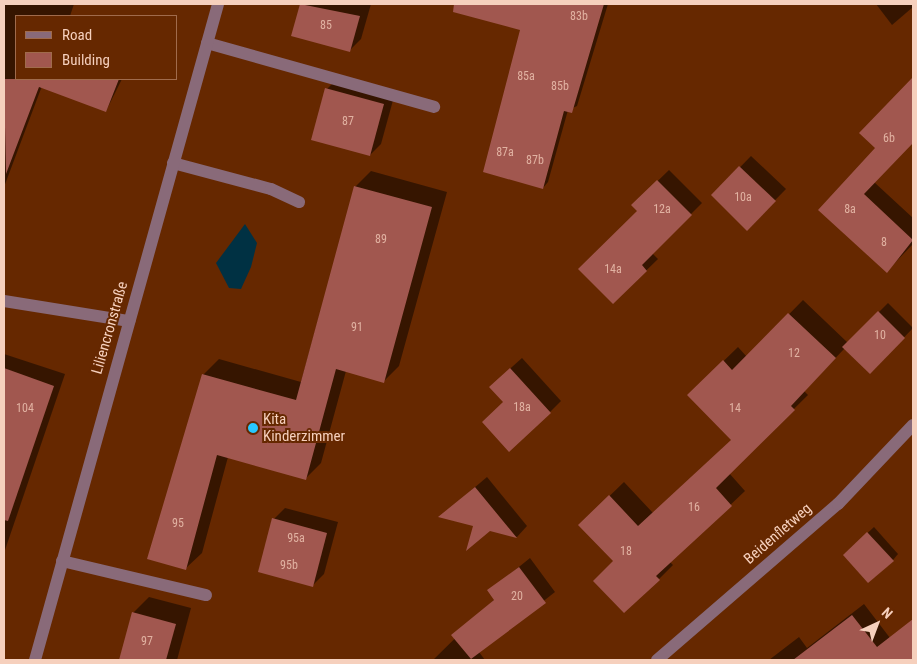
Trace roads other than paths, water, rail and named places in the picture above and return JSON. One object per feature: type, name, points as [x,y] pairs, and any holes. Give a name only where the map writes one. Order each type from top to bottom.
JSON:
[{"type":"street","name":"Liliencronstraße","points":[[35,660],[218,4]]},
{"type":"street","points":[[207,43],[434,107]]},
{"type":"street","points":[[173,163],[264,187],[299,202]]},
{"type":"street","points":[[4,301],[129,321]]},
{"type":"street","name":"Beidenfletweg","points":[[657,660],[838,504],[911,431]]},
{"type":"street","points":[[62,561],[206,595]]},
{"type":"water","points":[[245,224],[257,243],[251,267],[241,289],[229,288],[216,263]]},
{"type":"place","name":"Kita Kinderzimmer","points":[[253,428]]}]
